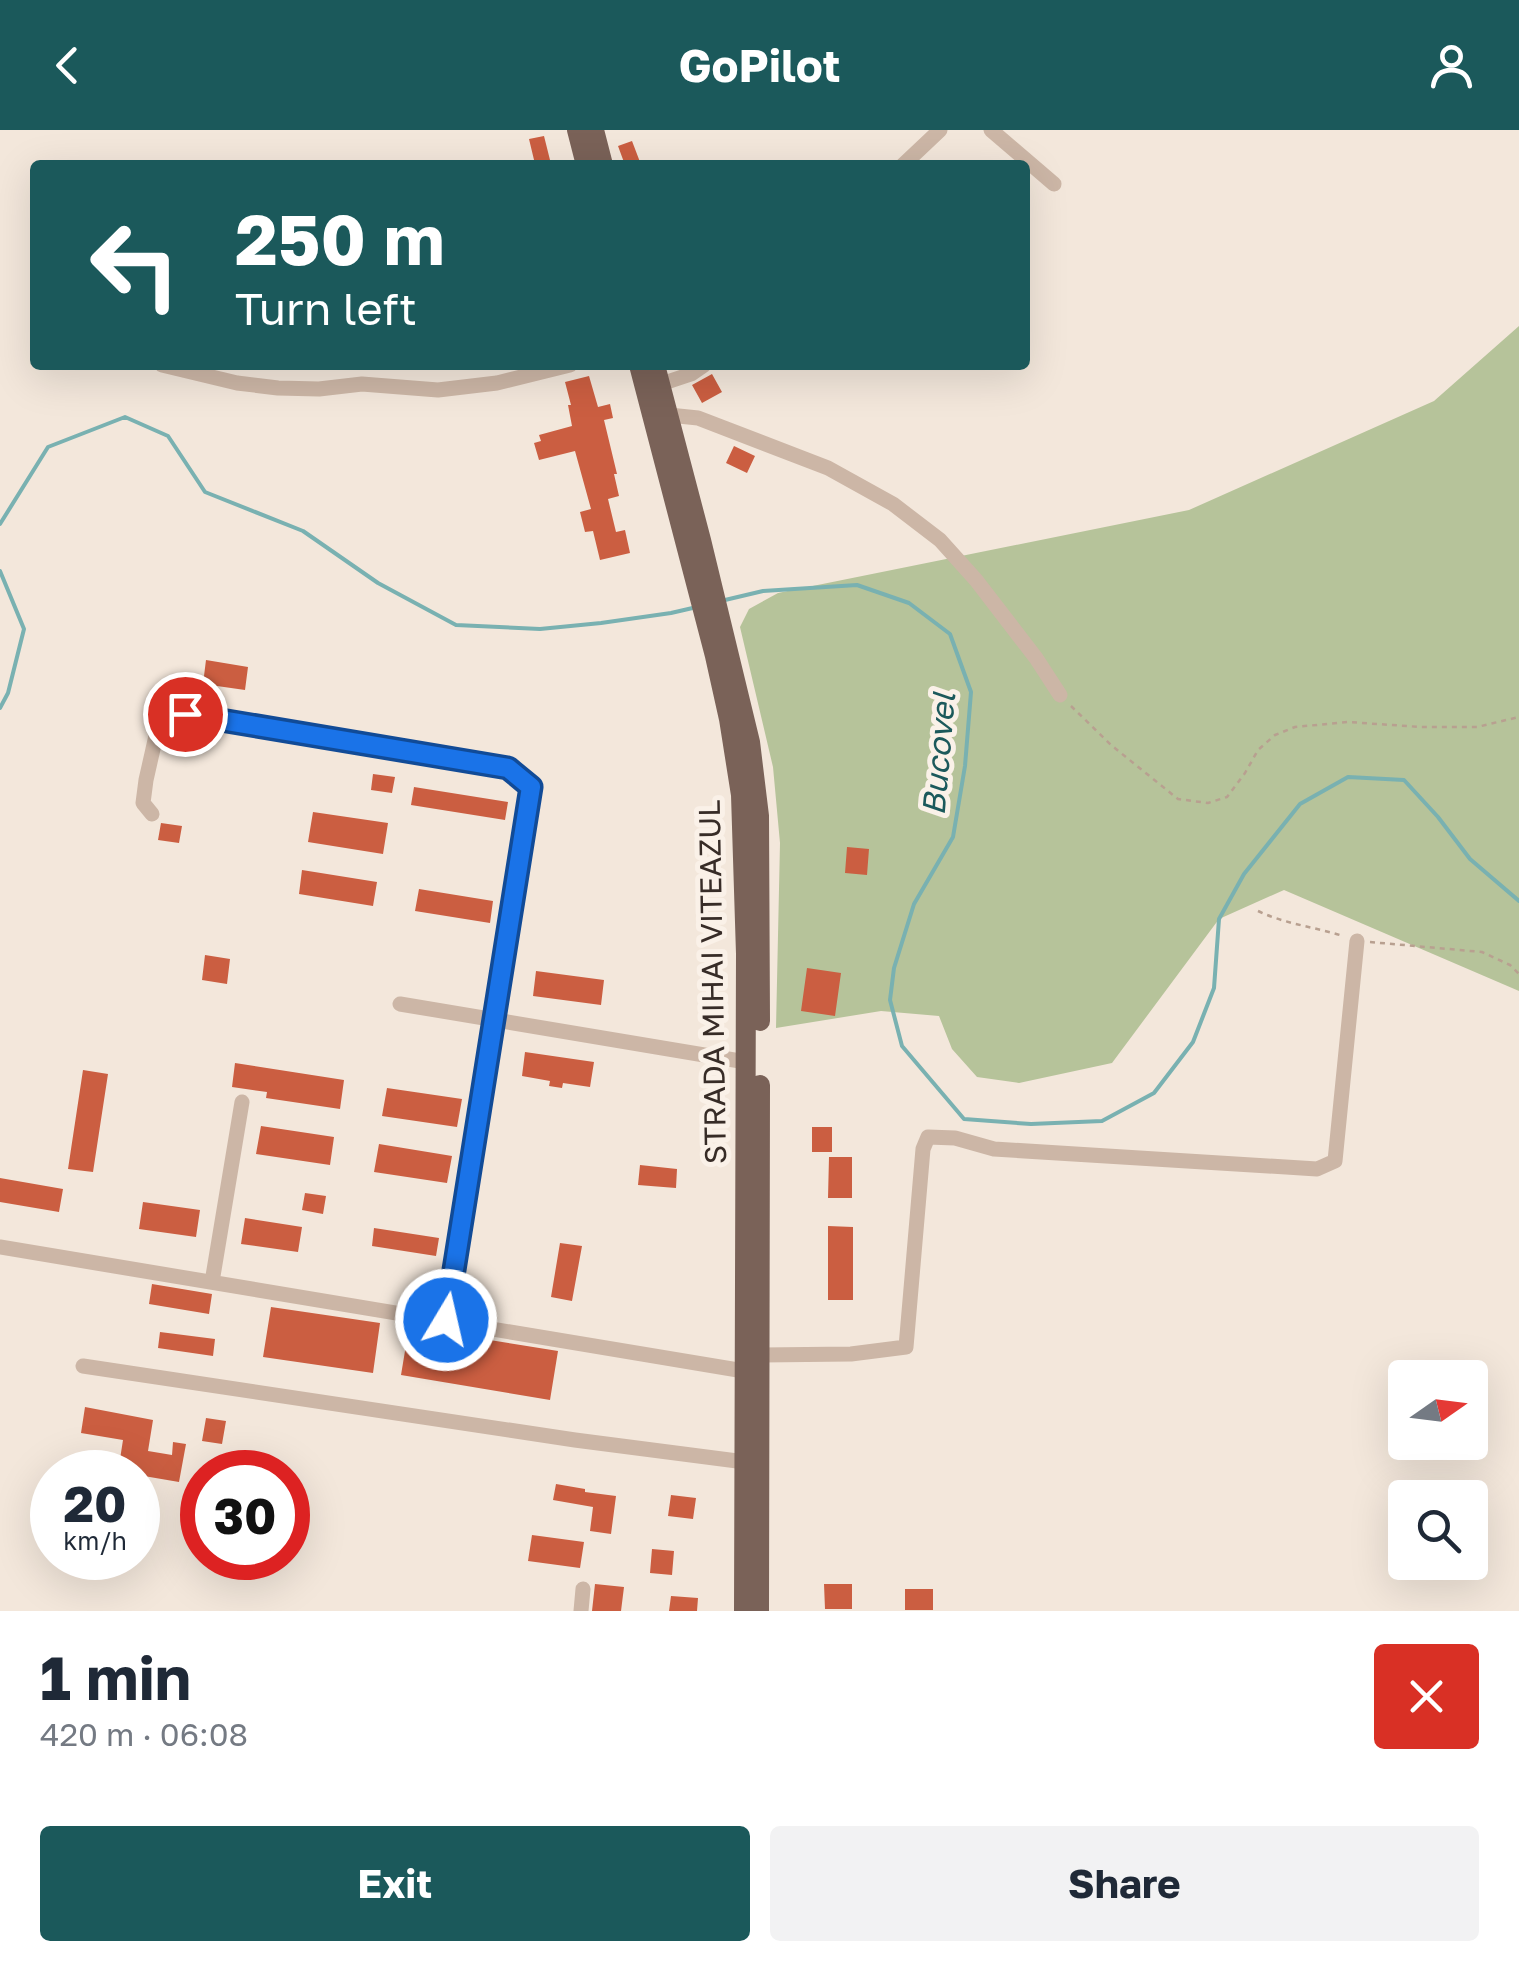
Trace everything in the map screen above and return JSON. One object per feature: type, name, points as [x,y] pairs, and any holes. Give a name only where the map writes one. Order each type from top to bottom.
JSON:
[{"type":"main road","points":[[577,130],[585,160]]},
{"type":"main road","points":[[594,130],[601,160]]},
{"type":"main road","name":"STRADA MIHAI VITEAZUL","points":[[642,370],[750,742],[758,816],[744,1611]]},
{"type":"main road","name":"STRADA MIHAI VITEAZUL","points":[[658,375],[694,542]]},
{"type":"main road","name":"STRADA MIHAI VITEAZUL","points":[[722,653],[742,795],[759,1611]]},
{"type":"street","points":[[907,160],[940,130]]},
{"type":"street","points":[[990,130],[1026,160]]},
{"type":"street","points":[[1030,164],[1054,184]]},
{"type":"street","points":[[174,370],[278,388],[362,384],[438,390],[497,384],[551,370]]},
{"type":"street","points":[[658,375],[690,374],[696,370]]},
{"type":"street","points":[[669,415],[698,418],[811,461],[893,504],[940,540],[976,580],[1060,696]]},
{"type":"street","points":[[152,814],[143,803],[158,727],[185,714],[508,768],[531,787],[446,1320]]},
{"type":"street","points":[[0,1247],[446,1320],[751,1363],[906,1347],[928,1137],[954,1138],[994,1149],[1318,1169],[1335,1161],[1356,941]]},
{"type":"street","points":[[400,1004],[746,1062]]},
{"type":"street","points":[[212,1282],[242,1102]]},
{"type":"street","points":[[84,1366],[745,1462]]},
{"type":"street","points":[[581,1611],[584,1589]]},
{"type":"path","points":[[1060,696],[1178,799],[1208,802],[1227,797],[1258,750],[1275,735],[1296,727],[1348,722],[1477,727],[1519,716]]},
{"type":"path","points":[[1258,911],[1277,920],[1319,928],[1356,941],[1482,952],[1510,965],[1519,974]]},
{"type":"green space","points":[[1519,326],[1519,991],[1284,890],[1219,919],[1112,1063],[1019,1083],[977,1077],[952,1049],[939,1016],[881,1011],[776,1028],[780,843],[773,767],[740,627],[749,609],[778,593],[1189,510],[1434,401]]},
{"type":"building","points":[[544,136],[550,160],[534,160],[529,139]]},
{"type":"building","points":[[632,141],[639,160],[623,160],[618,146]]},
{"type":"building","points":[[712,374],[722,392],[702,403],[692,385]]},
{"type":"building","points":[[589,376],[598,407],[610,404],[613,418],[604,420],[619,496],[608,499],[616,532],[625,530],[630,553],[600,560],[593,531],[585,532],[580,512],[591,509],[575,451],[539,460],[534,443],[541,441],[539,435],[572,426],[565,382]]},
{"type":"building","points":[[734,446],[755,456],[747,473],[726,463]]},
{"type":"building","points":[[206,660],[248,667],[245,690],[203,684]]},
{"type":"building","points":[[373,774],[395,777],[392,793],[371,790]]},
{"type":"building","points":[[414,787],[508,802],[505,820],[411,805]]},
{"type":"building","points":[[313,812],[388,823],[383,854],[308,842]]},
{"type":"building","points":[[161,823],[182,826],[179,843],[158,840]]},
{"type":"building","points":[[847,847],[869,849],[867,875],[845,873]]},
{"type":"building","points":[[302,870],[377,882],[373,906],[299,894]]},
{"type":"building","points":[[419,889],[493,901],[490,923],[415,911]]},
{"type":"building","points":[[205,955],[230,959],[227,984],[202,980]]},
{"type":"building","points":[[807,968],[841,973],[835,1016],[801,1011]]},
{"type":"building","points":[[536,971],[604,980],[601,1005],[533,996]]},
{"type":"building","points":[[525,1052],[594,1062],[590,1087],[563,1083],[562,1088],[549,1086],[550,1081],[522,1076]]},
{"type":"building","points":[[235,1063],[344,1080],[340,1109],[266,1098],[267,1092],[232,1087]]},
{"type":"building","points":[[83,1070],[108,1074],[93,1172],[68,1169]]},
{"type":"building","points":[[387,1088],[462,1099],[457,1127],[382,1116]]},
{"type":"building","points":[[261,1126],[334,1137],[330,1165],[256,1154]]},
{"type":"building","points":[[812,1127],[832,1127],[832,1152],[812,1152]]},
{"type":"building","points":[[379,1144],[452,1156],[447,1183],[374,1172]]},
{"type":"building","points":[[829,1157],[852,1157],[852,1198],[828,1198]]},
{"type":"building","points":[[640,1165],[677,1169],[676,1188],[638,1185]]},
{"type":"building","points":[[0,1178],[63,1189],[59,1212],[0,1202]]},
{"type":"building","points":[[305,1193],[326,1196],[323,1214],[302,1210]]},
{"type":"building","points":[[143,1202],[200,1210],[196,1237],[139,1229]]},
{"type":"building","points":[[245,1218],[302,1227],[298,1252],[241,1244]]},
{"type":"building","points":[[828,1226],[853,1227],[853,1300],[828,1300]]},
{"type":"building","points":[[374,1228],[439,1238],[436,1256],[372,1246]]},
{"type":"building","points":[[560,1243],[582,1246],[572,1301],[551,1297]]},
{"type":"building","points":[[152,1284],[212,1294],[209,1314],[149,1304]]},
{"type":"building","points":[[271,1307],[380,1323],[373,1373],[263,1357]]},
{"type":"building","points":[[409,1327],[558,1351],[550,1400],[401,1375]]},
{"type":"building","points":[[160,1332],[215,1339],[213,1356],[158,1348]]},
{"type":"building","points":[[85,1407],[153,1420],[148,1450],[121,1450],[123,1440],[81,1433]]},
{"type":"building","points":[[206,1418],[226,1421],[222,1444],[202,1441]]},
{"type":"building","points":[[173,1442],[186,1444],[185,1450],[180,1450],[179,1482],[160,1479],[160,1453],[172,1455]]},
{"type":"building","points":[[556,1484],[616,1496],[611,1534],[590,1531],[593,1507],[553,1500]]},
{"type":"building","points":[[671,1495],[696,1498],[693,1519],[668,1516]]},
{"type":"building","points":[[532,1535],[584,1542],[580,1568],[528,1561]]},
{"type":"building","points":[[652,1549],[674,1551],[672,1575],[650,1573]]},
{"type":"building","points":[[595,1584],[624,1587],[621,1611],[592,1611]]},
{"type":"building","points":[[824,1584],[852,1584],[852,1609],[825,1609]]},
{"type":"building","points":[[905,1589],[933,1589],[933,1610],[905,1610]]},
{"type":"building","points":[[671,1596],[698,1598],[697,1611],[669,1611]]},
{"type":"waterway","name":"Bucovel","points":[[0,524],[48,447],[125,417],[168,436],[205,492],[303,531],[378,583],[456,625],[540,629],[697,607]]},
{"type":"waterway","name":"Bucovel","points":[[0,571],[24,629],[8,693],[0,708]]},
{"type":"waterway","name":"Bucovel","points":[[725,600],[763,591],[857,585],[909,603],[950,634],[971,692],[965,766],[953,837],[914,904],[894,968],[890,1000],[902,1046],[964,1119],[1031,1124],[1102,1121],[1154,1093],[1193,1042],[1214,988],[1219,919],[1244,874],[1300,804],[1348,777],[1404,780],[1470,859],[1519,901]]},
{"type":"route","points":[[185,714],[508,768],[531,787],[446,1320]]}]
